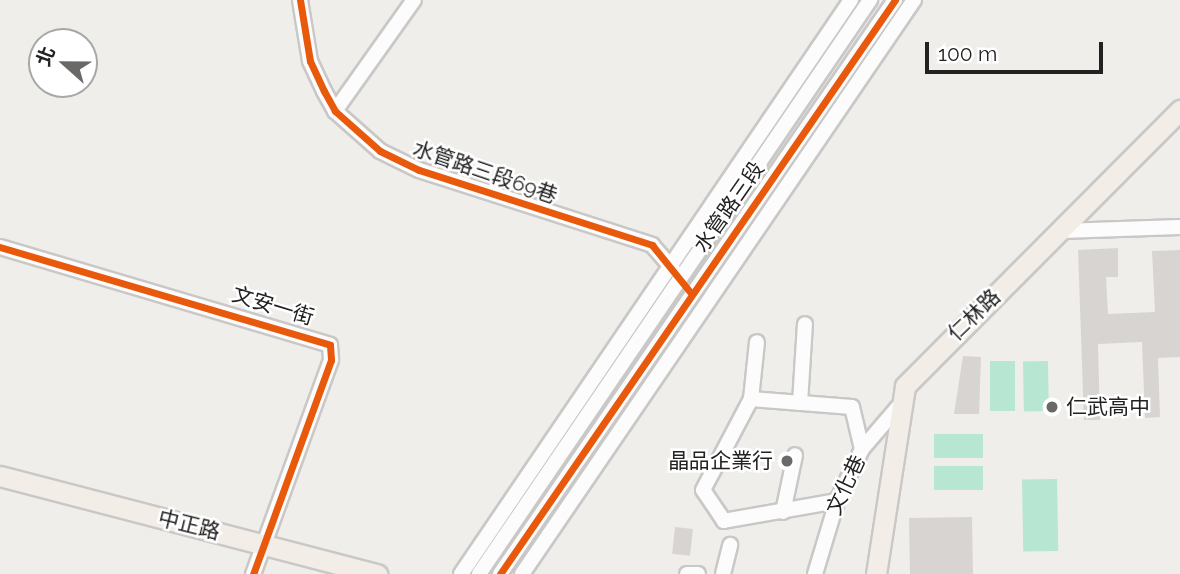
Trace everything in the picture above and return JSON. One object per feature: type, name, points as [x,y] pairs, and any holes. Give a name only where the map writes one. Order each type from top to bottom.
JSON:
[{"type":"main road","name":"仁林路","points":[[876,574],[898,407],[917,370],[1061,231],[1180,110]]},
{"type":"main road","name":"中正路","points":[[0,476],[377,574]]},
{"type":"street","name":"水管路三段69巷","points":[[300,0],[310,61],[335,111],[402,163],[652,245],[691,292]]},
{"type":"street","points":[[335,111],[414,0]]},
{"type":"street","name":"水管路三段","points":[[461,574],[669,264],[851,0]]},
{"type":"street","name":"水管路三段","points":[[480,574],[679,277],[870,0]]},
{"type":"street","name":"水管路三段","points":[[500,574],[691,292],[895,0]]},
{"type":"street","name":"水管路三段","points":[[522,574],[914,0]]},
{"type":"street","points":[[1061,231],[1180,227]]},
{"type":"street","name":"文安一街","points":[[0,247],[330,345],[331,360],[264,545]]},
{"type":"street","points":[[800,403],[805,324]]},
{"type":"street","points":[[757,342],[751,400],[703,490],[723,521],[837,501]]},
{"type":"street","points":[[751,400],[852,407],[862,449]]},
{"type":"street","name":"文化巷","points":[[815,574],[837,501],[862,449],[898,407]]},
{"type":"street","points":[[783,512],[795,455]]},
{"type":"street","points":[[253,574],[264,545]]},
{"type":"street","points":[[723,574],[730,545]]},
{"type":"street","points":[[688,574],[698,574]]},
{"type":"green space","points":[[990,361],[1015,361],[1015,411],[990,411]]},
{"type":"green space","points":[[1023,361],[1048,361],[1049,411],[1024,411]]},
{"type":"green space","points":[[934,434],[983,434],[983,458],[934,458]]},
{"type":"green space","points":[[934,466],[983,466],[983,490],[934,490]]},
{"type":"green space","points":[[1057,479],[1058,551],[1023,552],[1022,480]]},
{"type":"building","points":[[1118,248],[1118,277],[1106,277],[1108,314],[1155,312],[1152,251],[1180,250],[1180,357],[1158,358],[1160,417],[1145,418],[1142,342],[1098,344],[1100,420],[1084,420],[1078,250]]},
{"type":"building","points":[[963,356],[981,357],[979,414],[954,414]]},
{"type":"building","points":[[972,517],[973,574],[910,574],[909,518]]},
{"type":"building","points":[[675,527],[693,529],[690,556],[672,554]]},
{"type":"cycle path","points":[[300,0],[310,61],[324,91],[335,111],[380,151],[419,170],[652,245],[690,292]]},
{"type":"cycle path","points":[[500,574],[895,0]]},
{"type":"cycle path","points":[[0,247],[330,345],[331,360],[253,574]]},
{"type":"place","name":"仁武高中","points":[[1052,407]]},
{"type":"place","name":"晶品企業行","points":[[787,461]]}]
